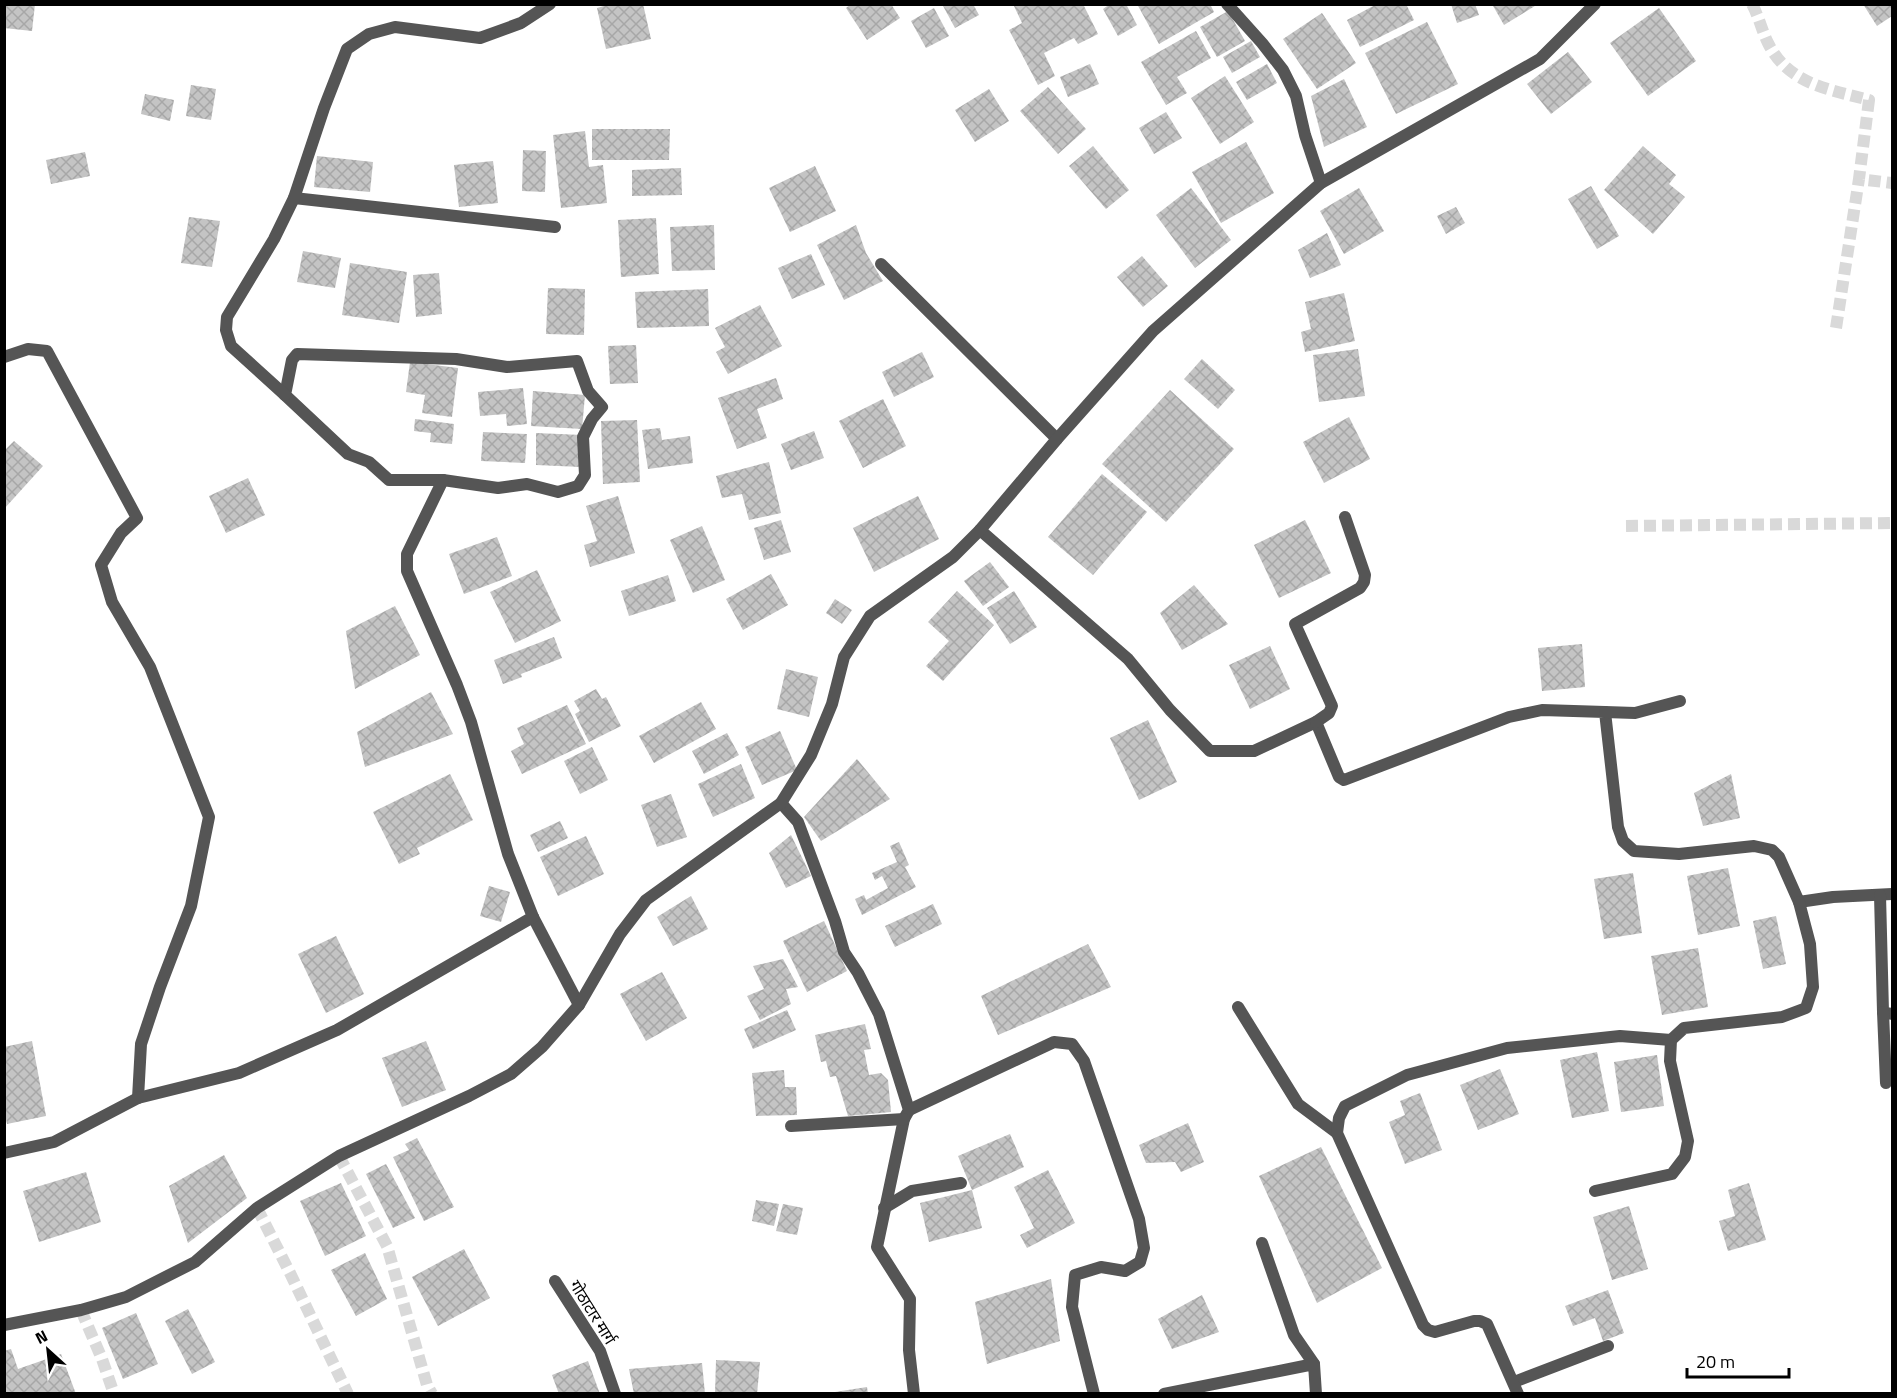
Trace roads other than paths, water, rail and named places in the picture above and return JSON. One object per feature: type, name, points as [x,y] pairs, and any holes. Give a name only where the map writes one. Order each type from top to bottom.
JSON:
[{"type":"street","points":[[285,395],[292,360],[297,354],[456,359],[507,367],[578,361],[588,391],[602,407],[592,419],[583,437],[585,475],[578,486],[558,492],[528,484],[498,488],[443,480],[389,480],[369,462],[348,454],[231,346],[226,330],[227,317],[274,239],[294,198],[324,108],[347,49],[369,34],[395,27],[480,38],[521,22],[550,4]]},
{"type":"street","points":[[1227,4],[1283,70],[1296,96],[1305,135],[1321,183]]},
{"type":"street","points":[[4,1325],[81,1310],[126,1297],[195,1262],[257,1208],[339,1156],[470,1096],[510,1074],[542,1047],[579,1005],[620,934],[646,900],[781,803],[811,755],[832,704],[844,657],[870,616],[953,557],[980,530],[1153,331],[1321,183],[1540,58],[1595,4]]},
{"type":"street","points":[[294,198],[555,227]]},
{"type":"street","points":[[881,264],[1057,439]]},
{"type":"street","points":[[4,357],[28,349],[46,351],[138,518],[121,533],[101,565],[112,602],[150,667],[209,817],[191,906],[141,1044],[138,1098]]},
{"type":"street","points":[[443,480],[407,554],[407,571],[471,723],[508,854],[533,917],[579,1005]]},
{"type":"street","points":[[980,530],[1128,659],[1170,710],[1210,751],[1254,751],[1316,722],[1329,713],[1332,706],[1295,624],[1360,588],[1365,582],[1365,575],[1345,517]]},
{"type":"street","points":[[1316,722],[1339,777],[1344,780],[1509,717],[1542,710],[1635,713],[1680,701]]},
{"type":"street","points":[[1596,1191],[1672,1174],[1685,1157],[1688,1141],[1670,1061],[1671,1040],[1684,1028],[1782,1017],[1806,1008],[1813,987],[1809,944],[1799,902],[1779,857],[1772,850],[1754,846],[1679,854],[1634,850],[1623,841],[1618,827],[1605,712]]},
{"type":"street","points":[[781,803],[798,822],[835,921],[844,952],[858,973],[879,1014],[907,1114],[877,1247],[910,1299],[909,1350],[914,1394]]},
{"type":"street","points":[[1799,902],[1833,897],[1886,895],[1888,1013],[1886,1083]]},
{"type":"street","points":[[4,1153],[54,1142],[138,1098],[239,1073],[337,1030],[533,917]]},
{"type":"street","points":[[1238,1007],[1298,1104],[1338,1133]]},
{"type":"street","points":[[1608,1346],[1516,1388],[1487,1324],[1474,1321],[1435,1332],[1428,1330],[1423,1325],[1338,1133],[1339,1118],[1345,1106],[1407,1075],[1507,1048],[1620,1036],[1671,1040]]},
{"type":"street","points":[[791,1126],[907,1114],[1054,1042],[1072,1044],[1084,1061],[1139,1219],[1144,1248],[1140,1262],[1125,1271],[1101,1267],[1075,1275],[1072,1307],[1094,1394]]},
{"type":"street","points":[[884,1208],[912,1191],[962,1183]]},
{"type":"street","points":[[1262,1243],[1294,1335],[1314,1364],[1316,1394]]},
{"type":"street","name":"गोठाटार मार्ग","points":[[555,1281],[600,1351],[615,1394]]},
{"type":"street","points":[[1164,1394],[1314,1364]]},
{"type":"tunnel","points":[[1752,4],[1768,43],[1787,68],[1811,83],[1869,100],[1859,179],[1892,183]]},
{"type":"tunnel","points":[[1836,328],[1859,179]]},
{"type":"tunnel","points":[[1626,526],[1892,523]]},
{"type":"tunnel","points":[[339,1156],[387,1246],[427,1385],[432,1394]]},
{"type":"tunnel","points":[[257,1208],[348,1394]]},
{"type":"tunnel","points":[[81,1310],[114,1394]]}]
